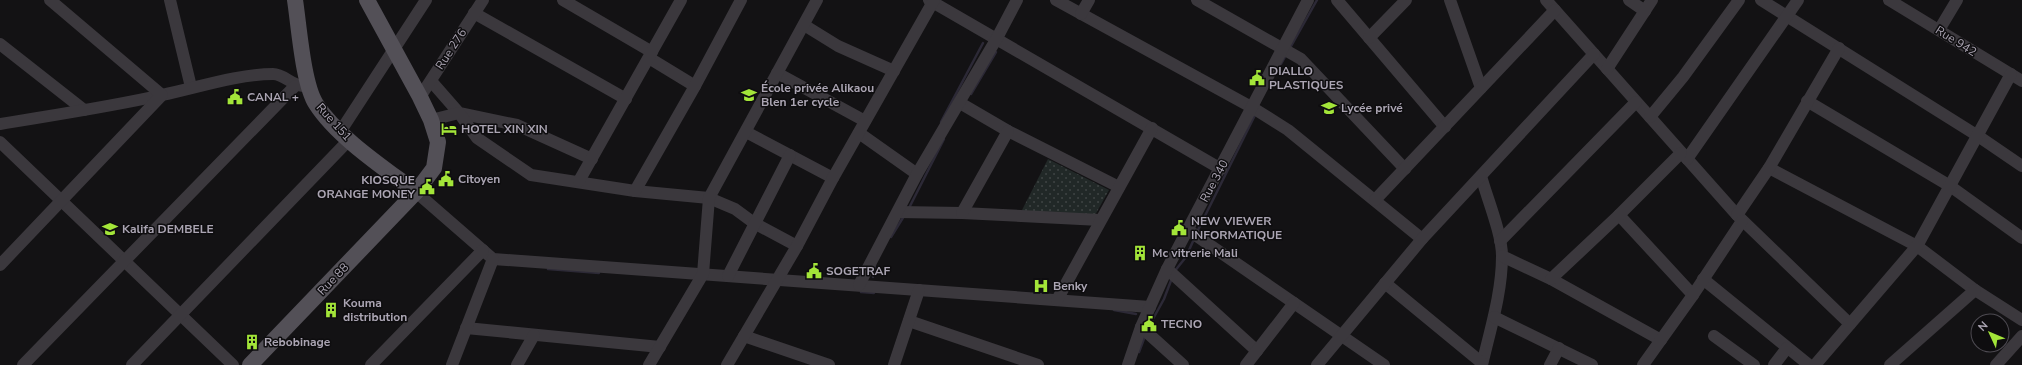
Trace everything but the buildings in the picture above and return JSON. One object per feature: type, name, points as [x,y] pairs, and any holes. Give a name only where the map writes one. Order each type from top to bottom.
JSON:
[{"type":"main road","name":"Rue 88","points":[[250,365],[416,192],[434,168],[438,142],[430,120],[420,97],[367,0]]},
{"type":"main road","name":"Rue 151","points":[[297,2],[305,72],[302,86],[344,136],[416,192]]},
{"type":"street","points":[[50,0],[162,95]]},
{"type":"street","points":[[170,0],[191,87]]},
{"type":"street","points":[[132,365],[180,315],[344,136],[426,0]]},
{"type":"street","name":"Rue 276","points":[[420,97],[483,0]]},
{"type":"street","points":[[563,0],[650,55],[695,86]]},
{"type":"street","points":[[635,190],[695,86],[741,0]]},
{"type":"street","points":[[649,365],[703,274],[709,198],[818,0]]},
{"type":"street","points":[[859,286],[917,174],[998,38],[1017,0]]},
{"type":"street","points":[[1056,0],[1253,108],[1288,130],[1422,239]]},
{"type":"street","points":[[1081,14],[1089,0]]},
{"type":"street","points":[[1197,0],[1216,5],[1282,49],[1301,59],[1405,169]]},
{"type":"street","name":"Rue 340","points":[[1128,365],[1140,327],[1168,269],[1308,0]]},
{"type":"street","points":[[1337,0],[1445,127]]},
{"type":"street","points":[[1369,38],[1406,0]]},
{"type":"street","points":[[1450,0],[1481,88]]},
{"type":"street","points":[[1546,0],[1740,218],[1850,324]]},
{"type":"street","points":[[1629,0],[1645,10]]},
{"type":"street","points":[[1607,69],[1652,0]]},
{"type":"street","points":[[1650,117],[1683,77],[1739,0]]},
{"type":"street","points":[[1761,0],[1978,136],[2022,166]]},
{"type":"street","points":[[1551,279],[1684,156],[1798,0]]},
{"type":"street","name":"Rue 942","points":[[1889,0],[2022,81]]},
{"type":"street","points":[[1939,30],[1957,0]]},
{"type":"street","points":[[579,182],[679,1]]},
{"type":"street","points":[[727,365],[776,279],[797,246],[833,178],[932,1],[1221,169]]},
{"type":"street","points":[[1375,200],[1555,10]]},
{"type":"street","points":[[474,13],[626,99]]},
{"type":"street","points":[[804,25],[838,46],[894,71]]},
{"type":"street","points":[[0,44],[84,110]]},
{"type":"street","points":[[1643,365],[1703,279],[1839,48]]},
{"type":"street","points":[[1317,365],[1422,239],[1594,54]]},
{"type":"street","points":[[777,73],[865,121]]},
{"type":"street","points":[[0,124],[84,110],[162,95],[191,87],[256,75],[274,74],[302,86],[124,261],[23,365]]},
{"type":"street","points":[[1815,365],[1917,246],[2011,74]]},
{"type":"street","points":[[431,81],[459,113],[478,138],[531,175],[635,190],[709,198],[735,209],[754,223],[797,246]]},
{"type":"street","points":[[0,265],[162,95]]},
{"type":"street","points":[[1807,101],[1950,186],[2022,238]]},
{"type":"street","points":[[1500,241],[1636,102]]},
{"type":"street","points":[[960,103],[1008,131],[1119,187]]},
{"type":"street","points":[[430,120],[459,113],[518,125],[592,159]]},
{"type":"street","points":[[1057,300],[1152,128]]},
{"type":"street","points":[[962,212],[1008,131]]},
{"type":"street","points":[[746,132],[833,178]]},
{"type":"street","points":[[859,133],[917,174]]},
{"type":"street","points":[[0,142],[233,365]]},
{"type":"street","points":[[728,276],[790,155]]},
{"type":"street","points":[[1769,168],[1917,246],[1975,290],[2019,315]]},
{"type":"street","points":[[1385,283],[1482,364],[1494,317],[1502,256],[1500,241],[1481,176]]},
{"type":"street","points":[[416,192],[493,259],[1150,307]]},
{"type":"street","points":[[898,212],[962,212],[1100,220]]},
{"type":"street","points":[[1619,215],[1693,295]]},
{"type":"street","points":[[1188,230],[1384,365]]},
{"type":"street","points":[[371,365],[483,250]]},
{"type":"street","points":[[1502,256],[1551,279],[1661,340]]},
{"type":"street","points":[[452,365],[493,259]]},
{"type":"street","points":[[1168,269],[1257,351]]},
{"type":"street","points":[[1703,279],[1808,365]]},
{"type":"street","points":[[894,365],[919,290]]},
{"type":"street","points":[[1890,365],[1975,290]]},
{"type":"street","points":[[1246,365],[1294,303]]},
{"type":"street","points":[[1494,317],[1592,365]]},
{"type":"street","points":[[909,321],[1038,365]]},
{"type":"street","points":[[1140,327],[1183,365]]},
{"type":"street","points":[[466,328],[660,347]]},
{"type":"street","points":[[517,365],[534,335]]},
{"type":"street","points":[[744,336],[829,365]]},
{"type":"street","points":[[1714,336],[1754,365]]},
{"type":"street","points":[[1996,365],[2022,336]]},
{"type":"street","points":[[1550,365],[1559,348]]},
{"type":"street","points":[[1774,365],[1787,348]]},
{"type":"shaded area","points":[[1048,159],[1109,190],[1094,217],[1020,214]]},
{"type":"waterway","points":[[1290,48],[1317,0]]},
{"type":"waterway","points":[[941,122],[983,43]]},
{"type":"waterway","points":[[971,94],[996,52]]},
{"type":"waterway","points":[[1281,64],[1286,55]]},
{"type":"waterway","points":[[1197,232],[1256,113]]},
{"type":"waterway","points":[[909,208],[944,139]]},
{"type":"waterway","points":[[891,237],[904,216]]},
{"type":"waterway","points":[[1174,272],[1186,257],[1194,239]]},
{"type":"waterway","points":[[873,277],[875,265]]},
{"type":"waterway","points":[[548,269],[599,273]]},
{"type":"waterway","points":[[1148,328],[1164,299],[1172,278]]},
{"type":"waterway","points":[[861,292],[874,293]]},
{"type":"waterway","points":[[1114,310],[1136,314]]},
{"type":"waterway","points":[[1139,352],[1145,336]]},
{"type":"place","name":"DIALLO PLASTIQUES","points":[[1257,78]]},
{"type":"place","name":"École privée Alikaou Blen 1er cycle","points":[[749,95]]},
{"type":"place","name":"CANAL +","points":[[235,97]]},
{"type":"place","name":"Lycée privé","points":[[1329,108]]},
{"type":"place","name":"HOTEL XIN XIN","points":[[449,129]]},
{"type":"place","name":"Citoyen","points":[[446,179]]},
{"type":"place","name":"KIOSQUE ORANGE MONEY","points":[[427,187]]},
{"type":"place","name":"NEW VIEWER INFORMATIQUE","points":[[1179,228]]},
{"type":"place","name":"Kalifa DEMBELE","points":[[110,229]]},
{"type":"place","name":"Mc vitrerie Mali","points":[[1140,253]]},
{"type":"place","name":"SOGETRAF","points":[[814,271]]},
{"type":"place","name":"Benky","points":[[1041,286]]},
{"type":"place","name":"Kouma distribution","points":[[331,310]]},
{"type":"place","name":"TECNO","points":[[1149,324]]},
{"type":"place","name":"Rebobinage","points":[[252,342]]}]
